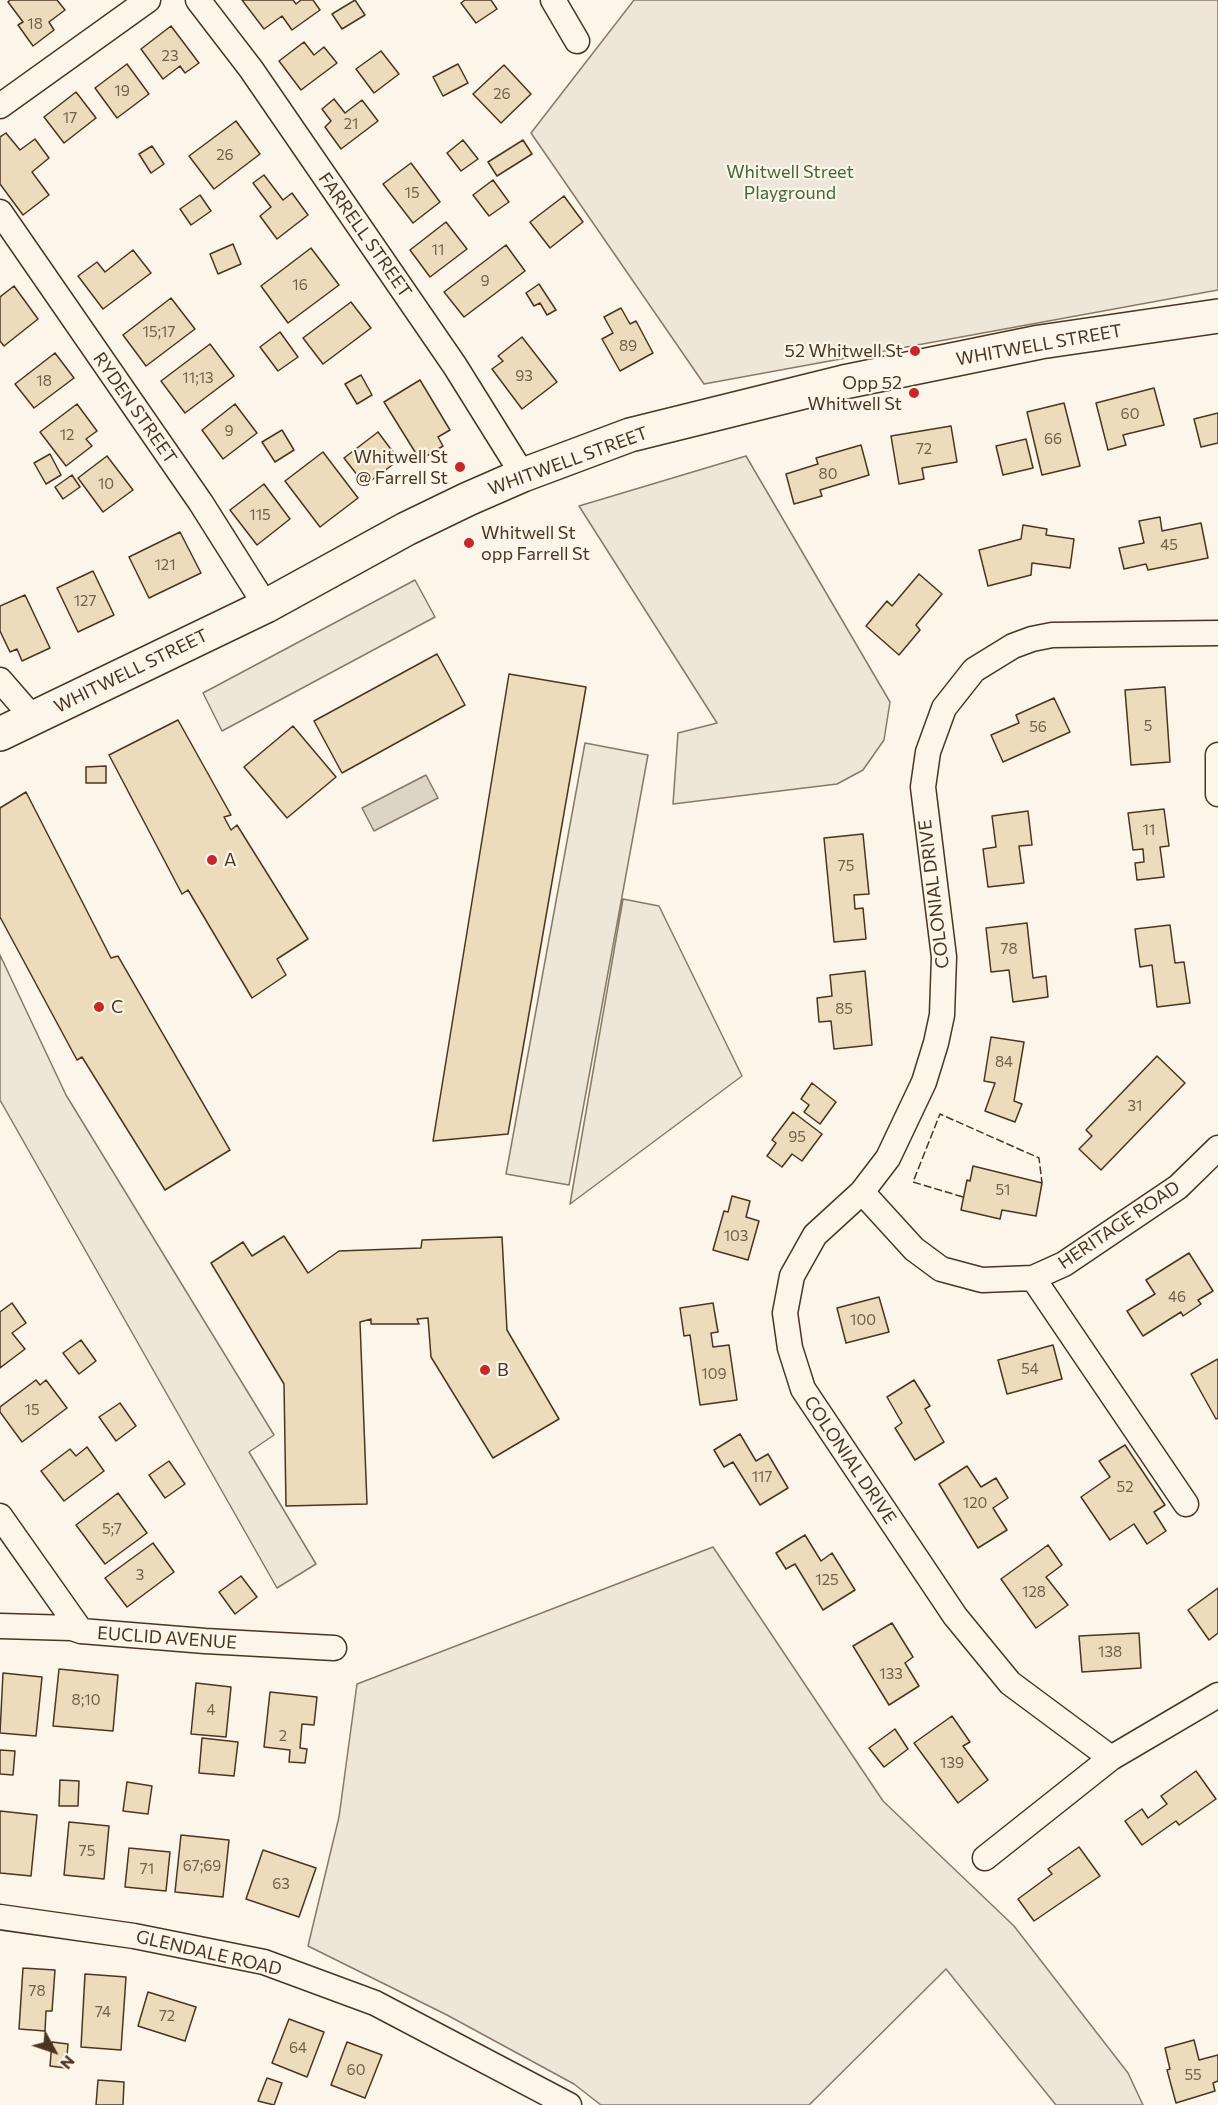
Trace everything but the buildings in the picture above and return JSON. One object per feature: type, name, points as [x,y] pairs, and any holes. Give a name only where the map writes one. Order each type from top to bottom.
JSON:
[{"type":"street","points":[[0,106],[148,0]]},
{"type":"street","name":"FARRELL STREET","points":[[198,0],[250,69],[455,366],[523,476]]},
{"type":"street","points":[[554,0],[577,41]]},
{"type":"street","name":"RYDEN STREET","points":[[0,212],[201,503],[266,606]]},
{"type":"street","name":"WHITWELL STREET","points":[[0,734],[266,606],[406,529],[523,476],[630,435],[844,381],[1040,342],[1218,315]]},
{"type":"street","name":"COLONIAL DRIVE","points":[[1111,1758],[1010,1683],[955,1616],[803,1389],[790,1348],[785,1313],[792,1276],[815,1235],[862,1192],[888,1158],[924,1083],[942,1015],[944,957],[922,787],[928,752],[944,708],[974,670],[1013,646],[1032,639],[1052,635],[1218,633]]},
{"type":"street","points":[[0,680],[33,718]]},
{"type":"street","points":[[1218,755],[1218,794]]},
{"type":"street","name":"HERITAGE ROAD","points":[[862,1192],[914,1249],[941,1269],[982,1280],[1033,1278],[1064,1264],[1178,1187],[1218,1148]]},
{"type":"street","points":[[1033,1278],[1186,1504]]},
{"type":"street","points":[[0,1516],[81,1631]]},
{"type":"street","name":"EUCLID AVENUE","points":[[0,1626],[72,1628],[81,1631],[334,1648]]},
{"type":"street","points":[[985,1858],[1111,1758],[1218,1695]]},
{"type":"street","name":"GLENDALE ROAD","points":[[0,1917],[134,1936],[264,1962],[375,2003],[569,2105]]},
{"type":"green space","name":"Whitwell Street Playground","points":[[634,0],[1218,0],[1218,290],[704,384],[531,133]]},
{"type":"green space","points":[[713,1547],[883,1801],[1014,1926],[1128,2073],[1143,2105],[1056,2105],[946,1969],[809,2105],[601,2105],[574,2084],[447,2015],[308,1946],[339,1817],[357,1684]]},
{"type":"shaded area","points":[[746,456],[890,702],[884,740],[863,770],[837,784],[673,804],[678,733],[717,723],[579,506]]},
{"type":"shaded area","points":[[415,580],[435,617],[222,731],[203,693]]},
{"type":"shaded area","points":[[585,743],[648,755],[569,1185],[506,1174]]},
{"type":"shaded area","points":[[426,775],[438,798],[374,831],[362,808]]},
{"type":"shaded area","points":[[623,899],[659,906],[742,1076],[570,1204]]},
{"type":"shaded area","points":[[0,955],[66,1095],[274,1435],[249,1452],[316,1564],[277,1588],[0,1100]]},
{"type":"fence","points":[[963,1197],[913,1182],[940,1114],[1039,1158],[1042,1183]]},
{"type":"place","name":"52 Whitwell St","points":[[915,351]]},
{"type":"place","name":"Opp 52 Whitwell St","points":[[914,393]]},
{"type":"place","name":"Whitwell St @ Farrell St","points":[[460,467]]},
{"type":"place","name":"Whitwell St opp Farrell St","points":[[469,543]]},
{"type":"place","name":"A","points":[[212,860]]},
{"type":"place","name":"C","points":[[99,1007]]},
{"type":"place","name":"B","points":[[485,1370]]}]
